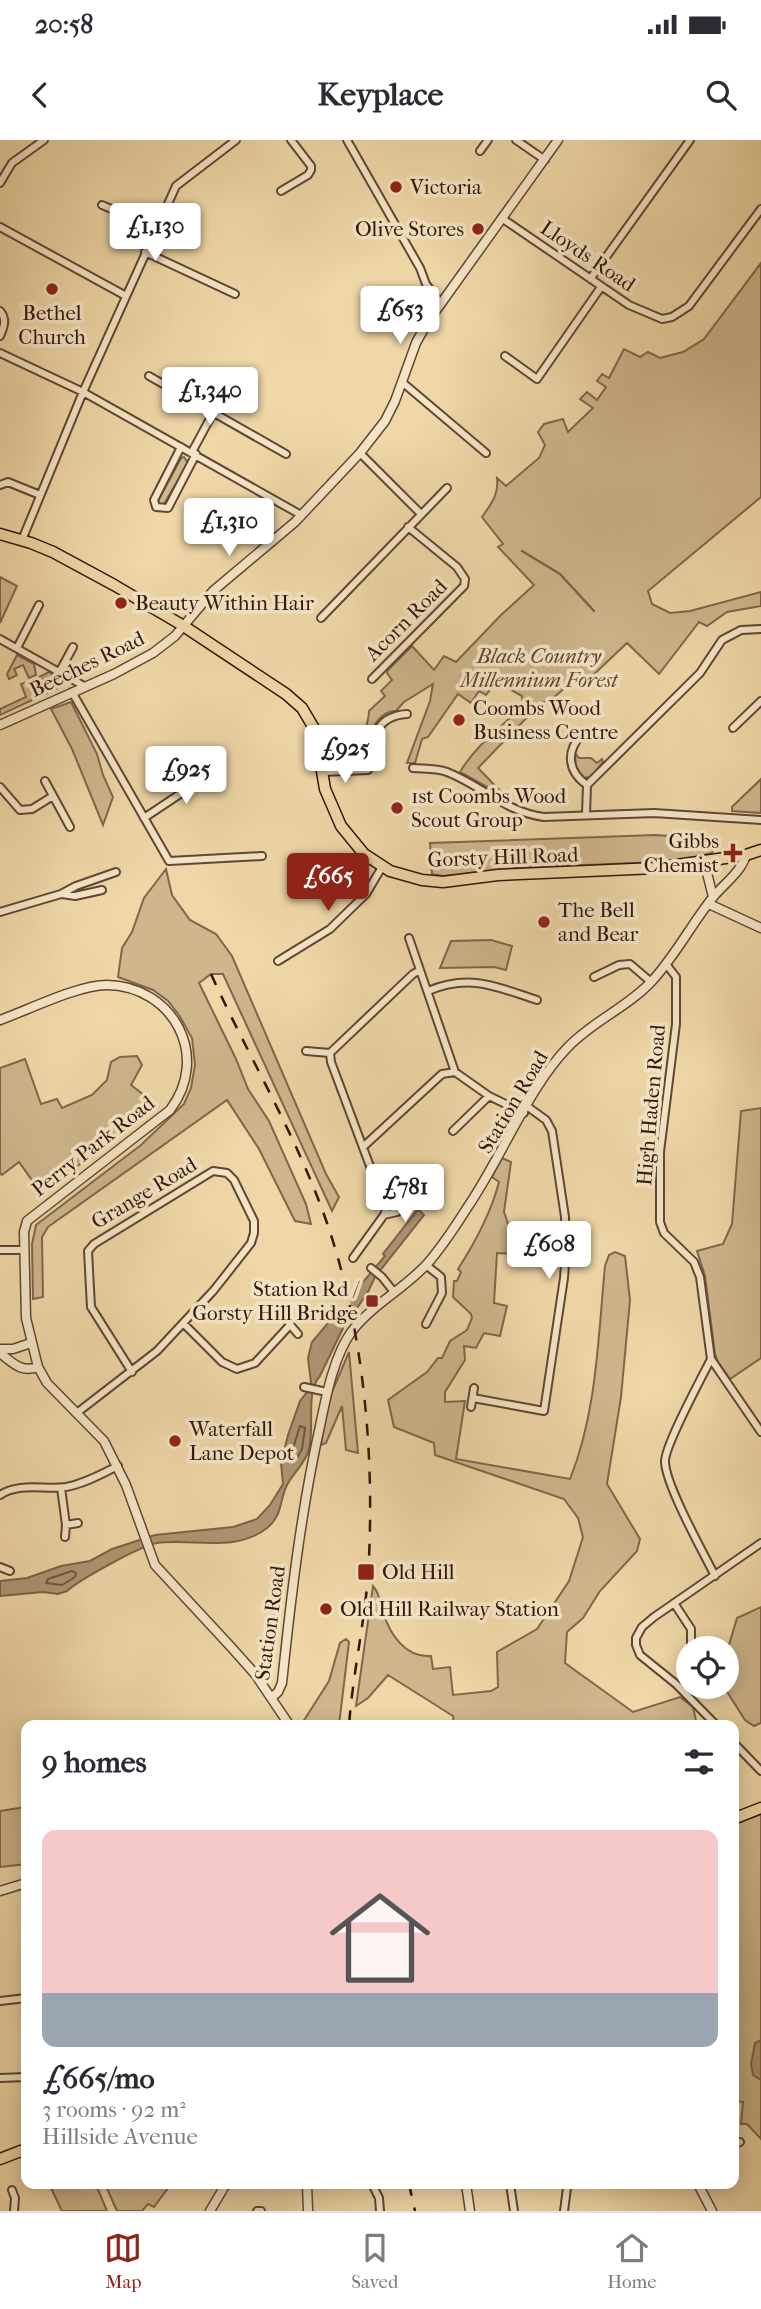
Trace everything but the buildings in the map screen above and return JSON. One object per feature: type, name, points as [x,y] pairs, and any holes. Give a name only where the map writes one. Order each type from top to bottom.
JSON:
[{"type":"main road","name":"Gorsty Hill Road","points":[[0,534],[53,552],[182,625],[302,708],[315,730],[328,799],[341,826],[364,854],[382,867],[415,879],[443,882],[498,875],[657,868],[746,855],[761,850]]},
{"type":"main road","points":[[739,1810],[761,1802]]},
{"type":"main road","points":[[739,1817],[761,1808]]},
{"type":"main road","points":[[0,2159],[21,2151]]},
{"type":"street","points":[[0,183],[12,163],[44,140]]},
{"type":"street","points":[[22,540],[83,392],[156,228],[180,181],[236,140]]},
{"type":"street","points":[[281,191],[312,170],[291,140]]},
{"type":"street","points":[[347,140],[441,305]]},
{"type":"street","points":[[481,151],[488,140]]},
{"type":"street","points":[[516,140],[545,160]]},
{"type":"street","name":"Beeches Road","points":[[0,725],[114,674],[153,653],[175,636],[213,591],[301,515],[360,453],[385,421],[416,343],[558,140]]},
{"type":"street","points":[[591,278],[690,140]]},
{"type":"street","points":[[102,205],[156,228]]},
{"type":"street","name":"Lloyds Road","points":[[503,219],[629,305],[657,317],[672,317],[689,306],[761,209]]},
{"type":"street","points":[[0,227],[126,296]]},
{"type":"street","points":[[145,253],[235,294]]},
{"type":"street","points":[[505,356],[537,379],[601,286]]},
{"type":"street","points":[[430,289],[448,294]]},
{"type":"street","points":[[0,311],[5,324],[0,336]]},
{"type":"street","points":[[0,353],[83,392],[301,515]]},
{"type":"street","points":[[149,376],[286,454]]},
{"type":"street","points":[[402,382],[486,453]]},
{"type":"street","points":[[181,447],[154,500],[156,507],[168,508],[213,413]]},
{"type":"street","points":[[360,453],[421,514]]},
{"type":"street","points":[[0,485],[8,482],[40,495]]},
{"type":"street","points":[[321,618],[447,488]]},
{"type":"street","name":"Acorn Road","points":[[372,679],[464,586],[465,579],[457,567],[408,527]]},
{"type":"street","points":[[17,648],[39,605]]},
{"type":"street","points":[[586,814],[587,785],[700,673],[722,640],[741,630],[761,629]]},
{"type":"street","points":[[0,639],[84,686]]},
{"type":"street","points":[[60,671],[72,647]]},
{"type":"street","points":[[72,692],[169,861],[262,856]]},
{"type":"street","points":[[733,728],[761,702]]},
{"type":"street","points":[[321,772],[368,770],[371,743],[376,731],[393,715],[407,714]]},
{"type":"street","points":[[582,734],[574,743],[571,760],[578,779],[587,785]]},
{"type":"street","points":[[413,768],[448,772],[505,804],[531,815],[544,817],[654,813],[761,820]]},
{"type":"street","points":[[144,818],[213,772]]},
{"type":"street","points":[[45,781],[71,827]]},
{"type":"street","points":[[0,787],[20,810],[32,809],[53,796]]},
{"type":"street","name":"Station Road","points":[[271,1698],[282,1683],[292,1585],[324,1391],[343,1347],[352,1332],[426,1265],[477,1195],[545,1076],[566,1049],[603,1017],[651,982],[711,900],[743,865],[746,855]]},
{"type":"street","points":[[704,861],[711,900],[761,928]]},
{"type":"street","points":[[278,961],[330,929],[366,894],[382,867]]},
{"type":"street","points":[[0,912],[61,894],[116,872]]},
{"type":"street","points":[[61,894],[75,896],[102,890]]},
{"type":"street","points":[[409,937],[455,1072],[489,1096],[546,1120],[552,1132],[565,1217],[564,1278],[544,1411],[473,1398]]},
{"type":"street","points":[[594,977],[619,965],[630,964],[651,982]]},
{"type":"street","name":"High Haden Road","points":[[666,964],[676,977],[676,1024],[660,1152],[660,1222],[664,1233],[694,1262],[700,1277],[711,1359],[761,1432]]},
{"type":"street","points":[[306,1051],[330,1053],[420,970]]},
{"type":"street","points":[[428,990],[468,981],[486,983],[537,1000]]},
{"type":"street","name":"Perry Park Road","points":[[0,1020],[84,989],[106,985],[124,987],[149,997],[173,1018],[184,1038],[188,1058],[184,1088],[170,1110],[32,1215],[25,1225],[23,1250],[26,1318],[30,1343],[47,1383],[104,1440],[118,1466],[150,1556],[159,1570],[231,1647],[286,1720]]},
{"type":"street","points":[[330,1053],[331,1062],[384,1201],[384,1215],[353,1258]]},
{"type":"street","points":[[363,1147],[442,1074],[455,1072]]},
{"type":"street","points":[[453,1131],[489,1096]]},
{"type":"street","points":[[465,1122],[473,1129]]},
{"type":"street","name":"Grange Road","points":[[78,1412],[132,1372],[184,1324],[236,1264],[251,1242],[254,1221],[234,1180],[227,1173],[213,1171],[106,1236],[88,1251],[91,1307],[132,1372]]},
{"type":"street","points":[[384,1215],[397,1213],[408,1200]]},
{"type":"street","points":[[0,1250],[23,1250]]},
{"type":"street","points":[[426,1265],[441,1277],[442,1293],[426,1324]]},
{"type":"street","points":[[371,1268],[394,1292]]},
{"type":"street","points":[[284,1315],[298,1334]]},
{"type":"street","points":[[184,1324],[222,1362],[237,1369],[255,1363],[290,1325]]},
{"type":"street","points":[[0,1351],[30,1343]]},
{"type":"street","points":[[0,1351],[20,1368],[30,1370],[38,1367]]},
{"type":"street","points":[[711,1359],[669,1446],[665,1462],[669,1479],[715,1576]]},
{"type":"street","points":[[304,1387],[324,1391]]},
{"type":"street","points":[[471,1407],[474,1388]]},
{"type":"street","points":[[0,1495],[19,1488],[61,1488],[79,1484],[118,1466]]},
{"type":"street","points":[[61,1488],[65,1537]]},
{"type":"street","points":[[66,1525],[78,1523]]},
{"type":"street","points":[[711,1720],[638,1651],[636,1639],[642,1627],[761,1544]]},
{"type":"street","points":[[0,1567],[10,1571]]},
{"type":"street","points":[[674,1603],[691,1629],[691,1636]]},
{"type":"street","points":[[739,1747],[760,1766]]},
{"type":"street","points":[[0,1891],[21,1885]]},
{"type":"street","points":[[0,2001],[21,1999]]},
{"type":"street","points":[[0,2078],[21,2078]]},
{"type":"street","points":[[210,2211],[223,2189]]},
{"type":"street","points":[[307,2189],[308,2211]]},
{"type":"street","points":[[374,2189],[379,2198],[380,2211]]},
{"type":"street","points":[[467,2189],[470,2211]]},
{"type":"street","points":[[511,2189],[514,2211]]},
{"type":"street","points":[[564,2211],[567,2189]]},
{"type":"street","points":[[701,2189],[712,2211]]},
{"type":"street","points":[[12,2190],[15,2211]]},
{"type":"green space","name":"Black Country Millennium Forest","points":[[761,263],[761,497],[648,591],[652,604],[670,613],[690,611],[761,592],[761,606],[727,612],[707,626],[699,622],[659,674],[627,643],[587,681],[576,678],[552,699],[541,703],[478,768],[507,798],[460,772],[481,745],[523,706],[522,696],[496,682],[486,695],[479,691],[471,703],[458,694],[428,737],[422,739],[415,763],[407,763],[430,701],[433,684],[404,702],[396,711],[384,714],[372,730],[366,749],[358,754],[369,711],[385,696],[381,691],[392,680],[388,670],[412,646],[434,670],[444,656],[456,662],[534,585],[498,547],[503,544],[482,517],[496,494],[497,478],[506,486],[539,458],[545,445],[538,432],[544,424],[563,419],[568,432],[593,408],[580,399],[587,392],[597,400],[606,387],[597,381],[602,374],[609,378],[624,349],[640,357],[648,352],[660,358],[683,352],[704,339]]},
{"type":"green space","points":[[184,457],[188,463],[161,506],[158,501]]},
{"type":"green space","points":[[0,577],[17,586],[0,623]]},
{"type":"green space","points":[[17,655],[34,664],[36,675],[29,678],[23,665],[14,669],[17,675],[9,679],[7,674]]},
{"type":"green space","points":[[49,672],[59,679],[58,688],[0,715],[0,709],[26,697],[21,684],[27,682],[33,694],[51,686],[47,677],[40,680],[39,677]]},
{"type":"green space","points":[[71,702],[97,754],[113,797],[103,825],[72,749],[51,709]]},
{"type":"green space","points":[[575,753],[579,758],[591,758],[597,763],[602,759],[603,762],[591,777],[582,778],[576,768]]},
{"type":"green space","points":[[761,779],[761,813],[732,811],[732,807]]},
{"type":"green space","points":[[655,835],[719,839],[712,853],[680,861],[515,868],[443,876],[432,874],[430,843]]},
{"type":"green space","points":[[166,869],[172,895],[190,920],[216,934],[232,956],[326,1174],[339,1197],[332,1211],[223,974],[211,974],[199,983],[248,1089],[269,1121],[306,1204],[311,1224],[295,1221],[259,1149],[227,1100],[48,1227],[42,1237],[43,1297],[33,1299],[32,1244],[36,1225],[141,1145],[184,1104],[191,1088],[195,1065],[192,1038],[179,1015],[168,1001],[153,990],[118,977],[122,948],[132,932],[144,898]]},
{"type":"green space","points":[[491,940],[512,946],[506,970],[494,967],[440,968],[451,941]]},
{"type":"green space","points":[[137,1056],[142,1065],[131,1085],[158,1106],[41,1193],[19,1162],[2,1175],[0,1173],[0,1068],[25,1059],[41,1104],[57,1099],[62,1108],[92,1095],[107,1080],[111,1062],[120,1057]]},
{"type":"green space","points":[[761,1108],[761,1358],[730,1379],[715,1354],[705,1276],[697,1251],[723,1244],[732,1224],[741,1111]]},
{"type":"green space","points":[[502,1158],[511,1162],[504,1212],[512,1235],[512,1254],[497,1253],[494,1303],[507,1306],[500,1336],[484,1333],[476,1348],[464,1346],[465,1360],[445,1392],[445,1402],[465,1401],[456,1459],[570,1479],[586,1428],[591,1401],[605,1266],[609,1255],[615,1252],[625,1256],[630,1300],[621,1397],[607,1484],[640,1539],[637,1551],[600,1591],[583,1618],[567,1632],[565,1663],[633,1712],[676,1698],[683,1699],[693,1707],[696,1720],[453,1720],[453,1716],[388,1675],[368,1698],[356,1706],[373,1586],[390,1629],[400,1643],[414,1653],[431,1656],[433,1669],[450,1667],[453,1695],[491,1691],[498,1687],[497,1652],[537,1629],[569,1581],[583,1537],[578,1518],[564,1499],[435,1455],[434,1443],[394,1427],[388,1400],[427,1372],[438,1358],[442,1358],[450,1341],[467,1330],[471,1314],[453,1297],[454,1281],[457,1281],[461,1272],[458,1269],[492,1205],[499,1182],[492,1177]]},
{"type":"green space","points":[[349,1352],[358,1453],[346,1450],[342,1406],[326,1443],[321,1445],[329,1399]]},
{"type":"green space","points":[[761,1607],[761,1723],[754,1726],[745,1720],[732,1699],[739,1699],[739,1636],[732,1636],[737,1618]]},
{"type":"green space","points":[[346,1639],[349,1642],[340,1720],[304,1720],[329,1681],[340,1643]]},
{"type":"green space","points":[[21,1808],[21,1865],[0,1867],[0,1811]]},
{"type":"green space","points":[[761,1814],[761,2139],[747,2124],[741,2124],[743,2102],[739,2102],[739,1823]]},
{"type":"green space","points":[[51,2189],[98,2189],[107,2211],[62,2211]]},
{"type":"green space","points":[[107,2189],[167,2189],[154,2207],[148,2204],[142,2211],[117,2211]]},
{"type":"water","points":[[418,1209],[424,1215],[375,1277],[367,1294],[344,1326],[315,1383],[311,1440],[307,1454],[287,1485],[278,1513],[267,1528],[242,1540],[149,1545],[110,1564],[67,1591],[58,1594],[43,1592],[0,1596],[0,1581],[27,1578],[61,1566],[90,1561],[112,1549],[155,1535],[233,1527],[257,1519],[283,1484],[281,1463],[288,1435],[300,1401],[311,1383],[308,1358],[312,1342],[385,1256],[383,1254]]},
{"type":"water","points":[[761,2040],[761,2080],[753,2075],[751,2064],[755,2043]]},
{"type":"pier","points":[[349,1295],[354,1320],[345,1334],[340,1305]]},
{"type":"waterway","points":[[522,551],[560,574],[594,611]]},
{"type":"railway","points":[[211,974],[302,1159],[315,1191],[339,1263],[357,1346],[367,1431],[370,1516],[368,1579],[350,1720]]},
{"type":"railway","points":[[410,2189],[415,2211]]},
{"type":"place","name":"Victoria","points":[[396,187]]},
{"type":"place","name":"Olive Stores","points":[[478,229]]},
{"type":"place","name":"Bethel Church","points":[[52,289]]},
{"type":"place","name":"Beauty Within Hair","points":[[121,603]]},
{"type":"place","name":"Coombs Wood Business Centre","points":[[459,720]]},
{"type":"place","name":"1st Coombs Wood Scout Group","points":[[397,808]]},
{"type":"place","name":"Gibbs Chemist","points":[[733,853]]},
{"type":"place","name":"The Bell and Bear","points":[[544,922]]},
{"type":"place","name":"Station Rd / Gorsty Hill Bridge","points":[[372,1301]]},
{"type":"place","name":"Waterfall Lane Depot","points":[[175,1441]]},
{"type":"place","name":"Old Hill","points":[[366,1572]]},
{"type":"place","name":"Old Hill Railway Station","points":[[326,1609]]}]
